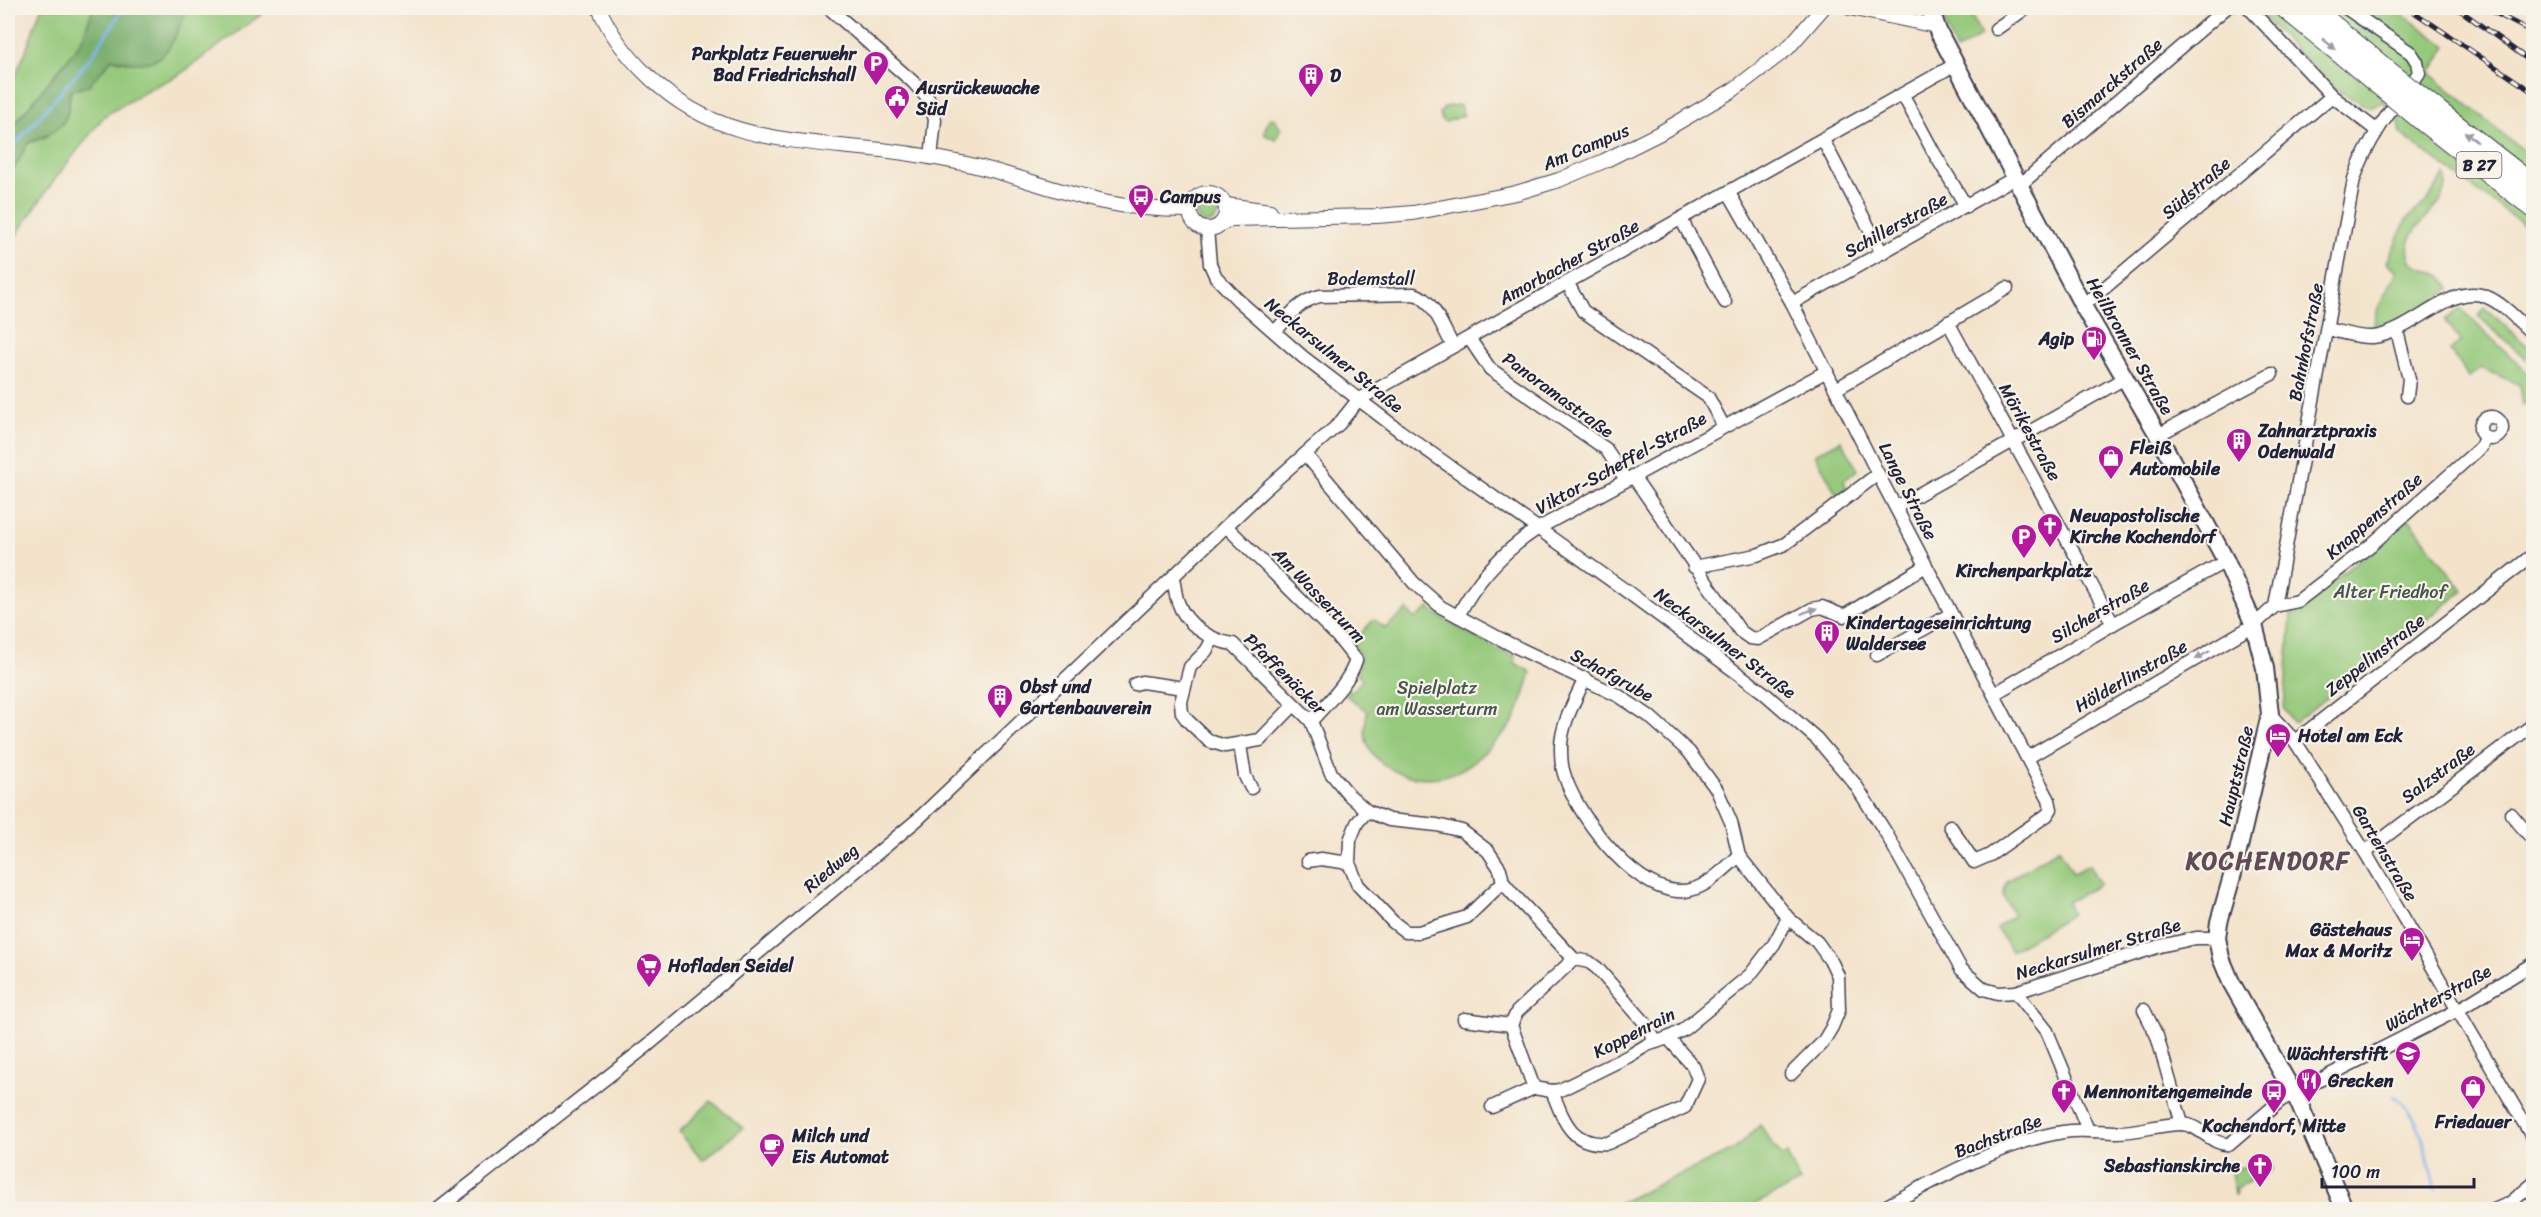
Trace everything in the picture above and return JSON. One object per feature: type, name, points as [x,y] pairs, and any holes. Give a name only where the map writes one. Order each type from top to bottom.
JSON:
[{"type":"highway","name":"B 27","points":[[2285,8],[2378,73],[2431,116],[2534,208]]},
{"type":"highway","name":"B 27","points":[[2312,8],[2378,73]]},
{"type":"highway","name":"B 27","points":[[2431,116],[2534,186]]},
{"type":"main road","name":"Heilbronner Straße","points":[[1930,8],[1936,26],[2083,306],[2158,435],[2226,561],[2254,625],[2265,668],[2270,714]]},
{"type":"main road","name":"Hauptstraße","points":[[2270,714],[2217,938],[2221,958],[2231,982],[2294,1093],[2345,1209]]},
{"type":"street","points":[[599,8],[612,32],[638,67],[679,103],[729,128],[758,136],[970,165],[1104,202],[1142,208],[1189,210]]},
{"type":"street","points":[[829,8],[911,80],[930,101],[935,114],[931,158]]},
{"type":"street","name":"Am Campus","points":[[1222,223],[1231,219],[1377,216],[1457,206],[1530,189],[1604,161],[1660,133],[1741,84],[1788,48],[1822,8]]},
{"type":"street","points":[[1850,8],[1936,26]]},
{"type":"street","points":[[1996,29],[2026,8]]},
{"type":"street","name":"Bismarckstraße","points":[[2018,181],[2226,8]]},
{"type":"street","points":[[2249,8],[2332,96],[2376,130]]},
{"type":"street","name":"Bahnhofstraße","points":[[2275,606],[2354,179],[2363,153],[2376,130],[2419,73],[2417,62],[2411,53],[2346,8]]},
{"type":"street","name":"Amorbacher Straße","points":[[1227,527],[1339,424],[1358,400],[1956,64]]},
{"type":"street","points":[[1903,95],[1966,206]]},
{"type":"street","name":"Südstraße","points":[[2083,306],[2332,96]]},
{"type":"street","points":[[1822,140],[1882,254]]},
{"type":"street","name":"Schillerstraße","points":[[1792,303],[1966,206],[2018,181]]},
{"type":"street","points":[[1204,193],[1218,196],[1226,206],[1222,223],[1207,229],[1196,225],[1189,210],[1195,197],[1204,193]]},
{"type":"street","name":"Lange Straße","points":[[1729,193],[1792,303],[1878,474],[2049,800],[2051,808],[2047,815],[1990,855],[1974,862],[1950,826]]},
{"type":"street","name":"Am Campus","points":[[1226,206],[1320,216]]},
{"type":"street","points":[[1681,219],[1725,302]]},
{"type":"street","name":"Neckarsulmer Straße","points":[[1207,229],[1210,264],[1216,277],[1238,300],[1275,332],[1358,400],[1625,590],[1763,692],[1817,739],[1855,784],[1961,969],[1984,990],[1998,993],[2016,992],[2160,946],[2196,938],[2217,938]]},
{"type":"street","points":[[1568,284],[1583,311],[1708,397],[1724,427]]},
{"type":"street","points":[[1836,389],[2007,288]]},
{"type":"street","points":[[2327,329],[2371,337],[2397,331],[2456,295],[2469,292],[2488,297],[2534,335]]},
{"type":"street","name":"Bodemstall","points":[[1275,332],[1300,304],[1310,299],[1328,296],[1414,294],[1421,295],[1429,304],[1453,346]]},
{"type":"street","name":"Mörikestraße","points":[[1948,322],[2113,624]]},
{"type":"street","points":[[2397,331],[2409,379],[2407,396]]},
{"type":"street","name":"Panoramastraße","points":[[1469,338],[1490,369],[1606,449],[1630,478],[1740,631],[1750,639],[1758,639],[1812,609],[1822,607],[1844,616],[1926,566]]},
{"type":"street","name":"Viktor-Scheffel-Straße","points":[[1458,616],[1473,588],[1496,561],[1537,529],[1827,371]]},
{"type":"street","points":[[2158,435],[2272,374]]},
{"type":"street","points":[[1896,507],[2013,439],[2125,378]]},
{"type":"street","name":"Knappenstraße","points":[[2275,606],[2298,601],[2371,545],[2481,447],[2485,438]]},
{"type":"street","name":"Schafgrube","points":[[1305,454],[1414,583],[1441,607],[1510,644],[1619,696],[1649,716],[1689,752],[1717,790],[1731,822],[1739,856],[1788,918],[1817,942],[1838,976],[1839,1010],[1832,1027],[1822,1042],[1791,1074]]},
{"type":"street","points":[[1694,567],[1770,552],[1785,544],[1878,474]]},
{"type":"street","name":"Riedweg","points":[[437,1209],[647,1046],[917,820],[1227,527]]},
{"type":"street","name":"Am Wasserturm","points":[[1227,527],[1336,636],[1356,660],[1343,684],[1311,721]]},
{"type":"street","name":"Zeppelinstraße","points":[[2295,741],[2534,554]]},
{"type":"street","name":"Silcherstraße","points":[[1994,694],[2226,561]]},
{"type":"street","name":"Pfaffenäcker","points":[[1173,578],[1178,604],[1186,616],[1206,636],[1233,644],[1311,721],[1331,773],[1349,795],[1367,811],[1389,820],[1437,825],[1462,831],[1488,851],[1500,869],[1503,882],[1574,959],[1589,962],[1597,968],[1645,1023],[1693,1066],[1698,1079],[1685,1107],[1608,1143],[1597,1144],[1580,1139],[1565,1125],[1552,1091]]},
{"type":"street","points":[[2254,625],[2275,606]]},
{"type":"street","points":[[1877,655],[1951,614]]},
{"type":"street","name":"Hölderlinstraße","points":[[2027,758],[2254,625]]},
{"type":"street","points":[[1213,639],[1206,651],[1190,667],[1181,702],[1182,713],[1186,720],[1216,744],[1240,745],[1260,740],[1294,705]]},
{"type":"street","points":[[1585,678],[1568,715],[1561,743],[1562,768],[1569,788],[1599,836],[1620,860],[1653,885],[1677,891],[1695,889],[1710,881],[1739,856]]},
{"type":"street","points":[[1135,684],[1143,682],[1184,688]]},
{"type":"street","name":"Gartenstraße","points":[[2270,714],[2295,741],[2365,852],[2534,1140]]},
{"type":"street","name":"Salzstraße","points":[[2365,852],[2534,724]]},
{"type":"street","points":[[1240,745],[1245,776],[1251,788]]},
{"type":"street","points":[[1367,811],[1357,824],[1350,840],[1349,863],[1358,885],[1393,922],[1411,934],[1467,917],[1503,882]]},
{"type":"street","points":[[2511,814],[2534,841]]},
{"type":"street","points":[[1308,861],[1321,859],[1349,863]]},
{"type":"street","name":"Koppenrain","points":[[1552,1091],[1560,1090],[1683,1030],[1750,975],[1774,944],[1788,918]]},
{"type":"street","points":[[1534,1088],[1511,1025],[1517,1012],[1574,959]]},
{"type":"street","name":"Wächterstraße","points":[[2294,1093],[2458,1010],[2534,963]]},
{"type":"street","points":[[2016,992],[2048,1031],[2088,1130]]},
{"type":"street","points":[[2144,1010],[2157,1036],[2182,1124],[2195,1128],[2219,1143],[2230,1144],[2280,1101],[2294,1093]]},
{"type":"street","points":[[1464,1019],[1511,1025]]},
{"type":"street","points":[[1492,1107],[1534,1088],[1552,1091]]},
{"type":"street","name":"Bachstraße","points":[[1879,1209],[2018,1144],[2062,1132],[2088,1130],[2118,1132],[2182,1124]]},
{"type":"street","points":[[2494,1209],[2514,1206],[2534,1183]]},
{"type":"green space","points":[[41,8],[93,8],[83,38],[75,50],[8,132],[8,92]]},
{"type":"green space","points":[[93,8],[181,8],[185,14],[168,49],[155,60],[132,63],[112,59],[88,86],[71,90],[65,120],[51,133],[28,143],[8,180],[8,132],[75,50],[83,38]]},
{"type":"green space","points":[[181,8],[270,8],[179,75],[151,88],[104,116],[52,183],[8,247],[8,180],[28,143],[46,137],[67,115],[71,90],[82,88],[112,59],[126,62],[184,14]]},
{"type":"green space","points":[[1938,8],[1968,8],[1981,36],[1956,51]]},
{"type":"green space","points":[[2254,8],[2393,8],[2447,46],[2430,73],[2533,159],[2533,232],[2401,134],[2398,117],[2383,102],[2370,108],[2333,88]]},
{"type":"green space","points":[[1460,106],[1464,115],[1446,122],[1442,121],[1440,113],[1445,107]]},
{"type":"green space","points":[[1270,118],[1275,119],[1281,129],[1276,140],[1265,135],[1264,131]]},
{"type":"green space","points":[[2445,175],[2446,187],[2442,197],[2413,234],[2409,244],[2409,255],[2414,264],[2442,277],[2450,288],[2441,296],[2445,300],[2396,329],[2371,334],[2378,308],[2397,271],[2387,262],[2406,220],[2428,200]]},
{"type":"green space","points":[[1207,201],[1215,204],[1218,212],[1215,220],[1207,223],[1199,220],[1196,212],[1199,204]]},
{"type":"green space","points":[[2460,308],[2533,378],[2533,397],[2523,406],[2520,385],[2481,368],[2469,377],[2450,351],[2461,341],[2445,321]]},
{"type":"green space","points":[[2485,308],[2533,351],[2533,365],[2478,316]]},
{"type":"green space","points":[[1841,440],[1858,470],[1844,480],[1847,490],[1837,495],[1815,454]]},
{"type":"green space","name":"Alter Friedhof","points":[[2409,519],[2463,591],[2294,723],[2284,709],[2291,615]]},
{"type":"green space","name":"Spielplatz am Wasserturm","points":[[1429,608],[1471,635],[1516,657],[1515,663],[1531,672],[1518,712],[1504,733],[1469,765],[1457,772],[1427,778],[1398,772],[1385,766],[1374,756],[1366,739],[1367,711],[1344,694],[1346,688],[1351,693],[1363,679],[1358,675],[1360,656],[1352,643],[1374,619],[1385,628],[1407,610],[1415,619]]},
{"type":"green space","points":[[2059,848],[2073,873],[2089,865],[2100,884],[2067,902],[2072,914],[2011,951],[1997,928],[2014,915],[2003,896],[2007,881]]},
{"type":"green space","points":[[711,1101],[743,1128],[703,1160],[679,1132]]},
{"type":"green space","points":[[1760,1125],[1781,1156],[1787,1154],[1800,1182],[1745,1209],[1606,1209],[1735,1149]]},
{"type":"green space","points":[[2269,1159],[2273,1169],[2235,1189],[2236,1194],[2234,1195],[2231,1171]]},
{"type":"waterway","points":[[8,153],[88,61],[124,8]]},
{"type":"waterway","points":[[2394,1096],[2404,1104],[2418,1126],[2435,1189]]},
{"type":"railway","points":[[2408,8],[2534,93]]},
{"type":"railway","points":[[2457,8],[2534,64]]},
{"type":"railway","points":[[2486,8],[2534,33]]},
{"type":"place","name":"Parkplatz Feuerwehr Bad Friedrichshall","points":[[876,87]]},
{"type":"place","name":"D","points":[[1311,99]]},
{"type":"place","name":"Ausrückewache Süd","points":[[897,121]]},
{"type":"place","name":"Campus","points":[[1141,220]]},
{"type":"place","name":"Agip","points":[[2094,362]]},
{"type":"place","name":"Zahnarztpraxis Odenwald","points":[[2239,464]]},
{"type":"place","name":"Fleiß Automobile","points":[[2111,481]]},
{"type":"place","name":"Neuapostolische Kirche Kochendorf","points":[[2050,549]]},
{"type":"place","name":"Kirchenparkplatz","points":[[2024,560]]},
{"type":"place","name":"Kindertageseinrichtung Waldersee","points":[[1827,656]]},
{"type":"place","name":"Obst und Gartenbauverein","points":[[1000,720]]},
{"type":"place","name":"Hotel am Eck","points":[[2278,759]]},
{"type":"place","name":"Gästehaus Max & Moritz","points":[[2412,963]]},
{"type":"place","name":"Hofladen Seidel","points":[[649,989]]},
{"type":"place","name":"Wächterstift","points":[[2408,1077]]},
{"type":"place","name":"Grecken","points":[[2309,1104]]},
{"type":"place","name":"Friedauer","points":[[2473,1111]]},
{"type":"place","name":"Mennonitengemeinde","points":[[2064,1115]]},
{"type":"place","name":"Kochendorf, Mitte","points":[[2274,1115]]},
{"type":"place","name":"Milch und Eis Automat","points":[[772,1169]]},
{"type":"place","name":"Sebastianskirche","points":[[2260,1189]]},
{"type":"district","name":"KOCHENDORF","points":[[2268,861]]}]
